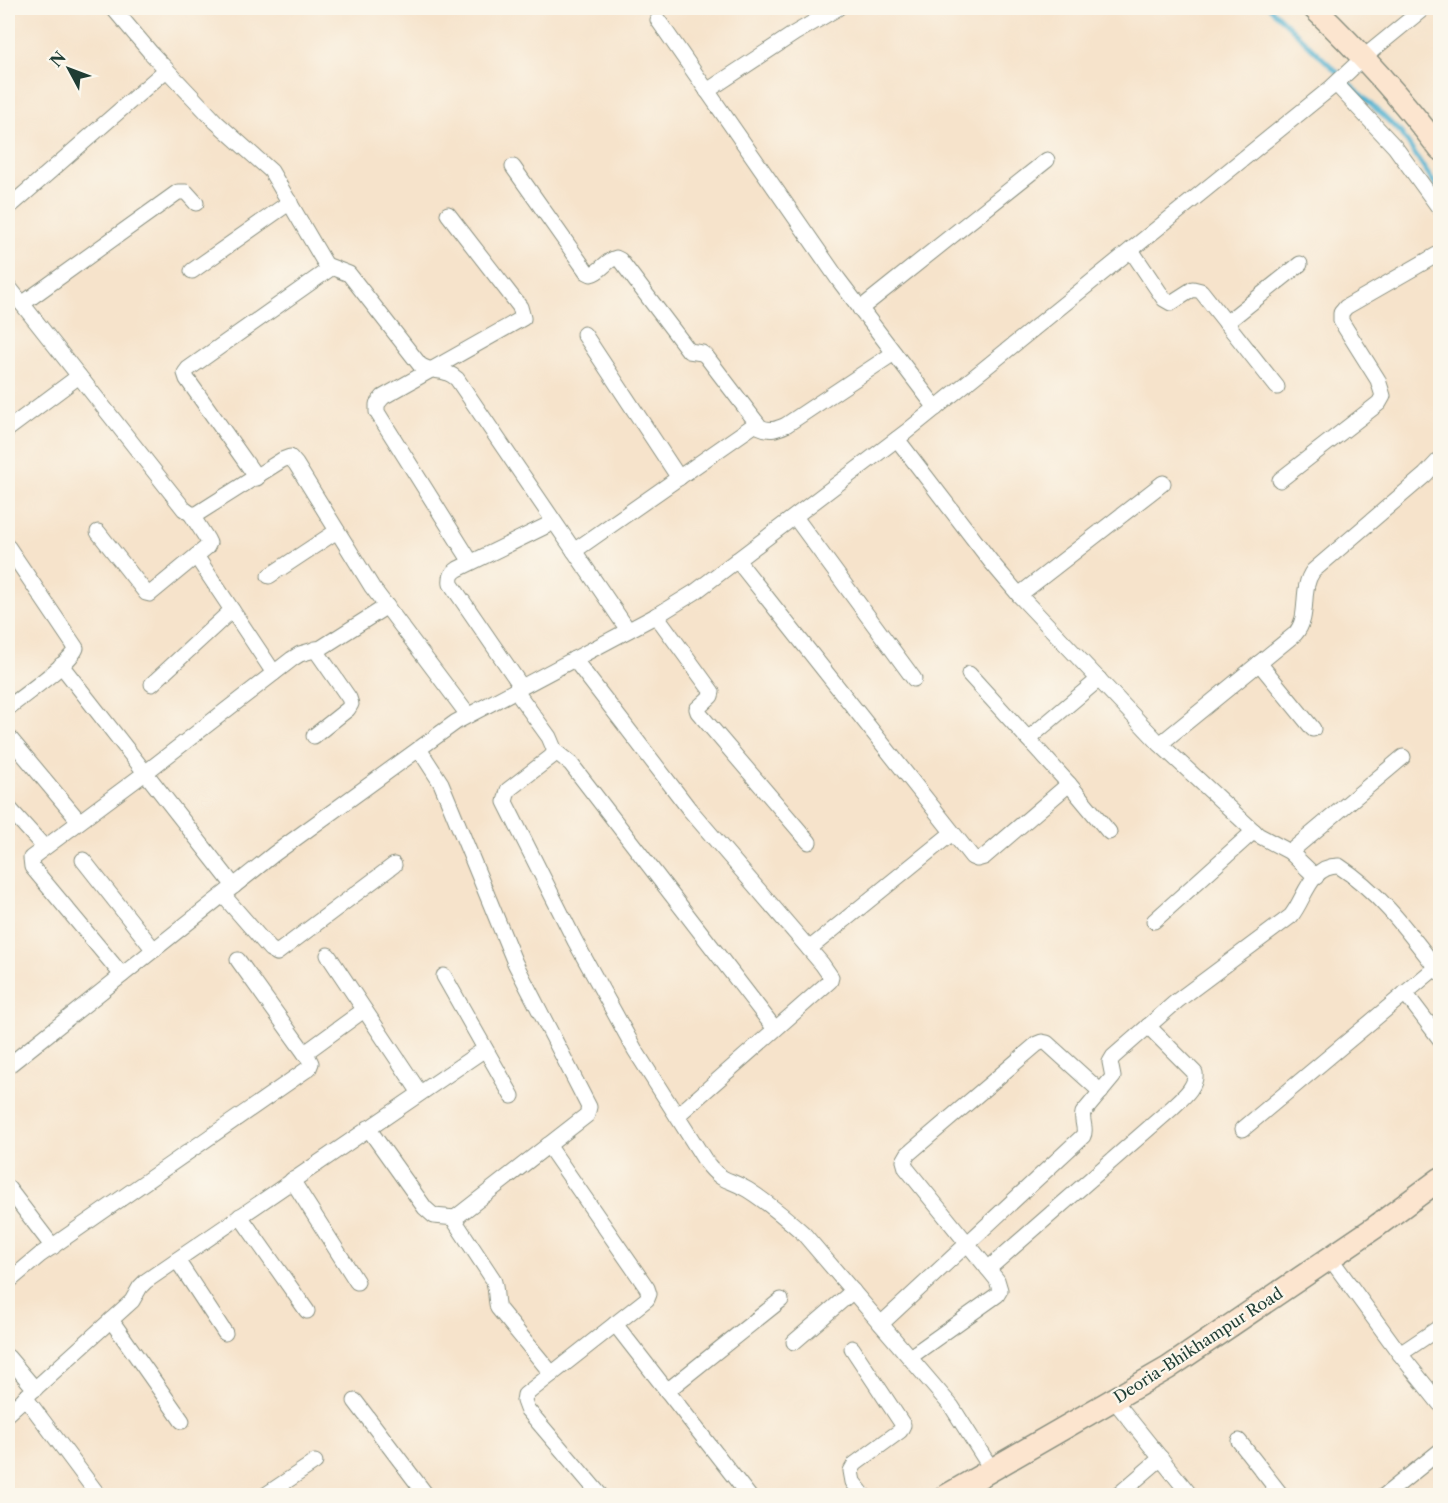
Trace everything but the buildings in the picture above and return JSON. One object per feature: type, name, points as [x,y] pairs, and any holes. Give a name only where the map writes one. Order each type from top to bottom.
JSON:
[{"type":"main road","points":[[1314,8],[1440,149]]},
{"type":"main road","name":"Deoria-Bhikhampur Road","points":[[946,1496],[1168,1368],[1330,1258],[1440,1179]]},
{"type":"street","points":[[113,8],[166,70],[216,122],[271,171],[321,258],[331,268],[349,274],[420,365],[426,369],[444,370],[457,379],[628,630]]},
{"type":"street","points":[[707,91],[795,33],[838,8]]},
{"type":"street","points":[[8,1066],[274,854],[468,715],[695,592],[936,408],[1338,82],[1361,59],[1425,8]]},
{"type":"street","points":[[658,20],[860,309],[936,408]]},
{"type":"street","points":[[8,208],[166,70]]},
{"type":"street","points":[[1338,82],[1395,147],[1440,209]]},
{"type":"street","points":[[860,309],[1047,160]]},
{"type":"street","points":[[513,167],[587,272],[594,274],[612,259],[620,260],[689,351],[706,356],[757,423],[766,430],[786,425],[894,353]]},
{"type":"street","points":[[22,304],[178,192],[186,192],[196,203]]},
{"type":"street","points":[[192,271],[290,201]]},
{"type":"street","points":[[448,214],[520,307],[523,318],[383,398],[377,404],[376,412],[471,562]]},
{"type":"street","points":[[1131,250],[1164,298],[1171,303],[1193,289],[1201,291],[1277,387]]},
{"type":"street","points":[[1280,480],[1379,403],[1383,396],[1378,381],[1341,321],[1341,313],[1346,307],[1440,254]]},
{"type":"street","points":[[1226,323],[1300,264]]},
{"type":"street","points":[[256,478],[187,379],[186,374],[188,369],[331,268]]},
{"type":"street","points":[[8,286],[184,509],[191,514],[209,543],[154,592],[146,593],[98,532]]},
{"type":"street","points":[[584,334],[679,478]]},
{"type":"street","points":[[8,429],[79,376]]},
{"type":"street","points":[[574,552],[757,423]]},
{"type":"street","points":[[897,439],[1019,595],[1160,744],[1254,831],[1268,842],[1290,852],[1316,877]]},
{"type":"street","points":[[191,514],[196,514],[290,457],[387,606],[468,715]]},
{"type":"street","points":[[1160,744],[1300,628],[1304,621],[1305,585],[1313,571],[1425,475],[1440,459]]},
{"type":"street","points":[[1019,595],[1163,483]]},
{"type":"street","points":[[795,517],[914,679]]},
{"type":"street","points":[[554,522],[471,562],[453,573],[451,584],[549,737],[555,751],[571,764],[775,1029]]},
{"type":"street","points":[[269,576],[337,531]]},
{"type":"street","points":[[8,708],[75,652],[75,644],[9,554]]},
{"type":"street","points":[[196,556],[274,673]]},
{"type":"street","points":[[737,560],[972,857],[977,859],[984,857],[1069,784]]},
{"type":"street","points":[[122,975],[32,867],[31,858],[300,654],[329,643],[387,606]]},
{"type":"street","points":[[152,684],[232,610]]},
{"type":"street","points":[[656,615],[712,692],[711,696],[697,709],[698,712],[809,842]]},
{"type":"street","points":[[314,736],[348,709],[351,704],[315,649]]},
{"type":"street","points":[[574,659],[690,810],[828,971],[830,981],[677,1116]]},
{"type":"street","points":[[1259,663],[1313,729]]},
{"type":"street","points":[[61,665],[145,773],[270,949],[277,952],[394,865]]},
{"type":"street","points":[[969,674],[1069,784],[1109,832]]},
{"type":"street","points":[[1028,739],[1099,679]]},
{"type":"street","points":[[8,736],[79,821]]},
{"type":"street","points":[[368,1128],[425,1208],[434,1216],[454,1218],[587,1115],[589,1107],[515,963],[441,783],[419,749]]},
{"type":"street","points":[[555,751],[551,757],[508,790],[505,802],[575,941],[635,1050],[715,1174],[747,1189],[785,1217],[816,1248],[952,1407],[992,1470]]},
{"type":"street","points":[[1290,852],[1403,758]]},
{"type":"street","points":[[8,807],[44,847]]},
{"type":"street","points":[[1154,921],[1254,831]]},
{"type":"street","points":[[809,949],[952,833]]},
{"type":"street","points":[[83,860],[154,950]]},
{"type":"street","points":[[881,1324],[1083,1136],[1085,1133],[1083,1113],[1113,1077],[1110,1062],[1113,1057],[1177,1000],[1291,916],[1297,909],[1306,886],[1324,869],[1339,866],[1354,875],[1393,912],[1439,968],[1405,993],[1243,1129]]},
{"type":"street","points":[[328,955],[420,1093]]},
{"type":"street","points":[[8,1282],[53,1247],[309,1068],[311,1063],[305,1053],[238,960]]},
{"type":"street","points":[[444,976],[512,1096]]},
{"type":"street","points":[[1405,993],[1440,1039]]},
{"type":"street","points":[[305,1053],[364,1010]]},
{"type":"street","points":[[988,1269],[1172,1108],[1194,1084],[1195,1073],[1148,1026]]},
{"type":"street","points":[[910,1357],[997,1295],[999,1285],[906,1168],[904,1161],[908,1154],[1042,1042],[1047,1043],[1101,1092]]},
{"type":"street","points":[[8,1413],[132,1301],[146,1281],[485,1049]]},
{"type":"street","points":[[548,1145],[649,1294],[648,1299],[525,1395],[524,1401],[527,1408],[601,1496]]},
{"type":"street","points":[[292,1180],[357,1282]]},
{"type":"street","points":[[8,1188],[53,1247]]},
{"type":"street","points":[[240,1216],[307,1311]]},
{"type":"street","points":[[454,1218],[493,1279],[497,1289],[495,1299],[498,1308],[552,1374]]},
{"type":"street","points":[[1330,1258],[1400,1354],[1440,1404]]},
{"type":"street","points":[[177,1260],[225,1333]]},
{"type":"street","points":[[794,1342],[853,1291]]},
{"type":"street","points":[[667,1391],[781,1300]]},
{"type":"street","points":[[111,1320],[182,1421]]},
{"type":"street","points":[[615,1324],[749,1496]]},
{"type":"street","points":[[1400,1354],[1440,1327]]},
{"type":"street","points":[[852,1348],[903,1425],[900,1431],[855,1464],[851,1471],[854,1482],[864,1496]]},
{"type":"street","points":[[8,1357],[99,1496]]},
{"type":"street","points":[[1114,1400],[1191,1496]]},
{"type":"street","points":[[355,1401],[427,1496]]},
{"type":"street","points":[[1239,1441],[1282,1496]]},
{"type":"street","points":[[1384,1496],[1404,1490],[1440,1451]]},
{"type":"street","points":[[1117,1496],[1161,1458]]},
{"type":"street","points":[[264,1496],[315,1462]]},
{"type":"waterway","points":[[1270,8],[1401,133],[1440,192]]}]
